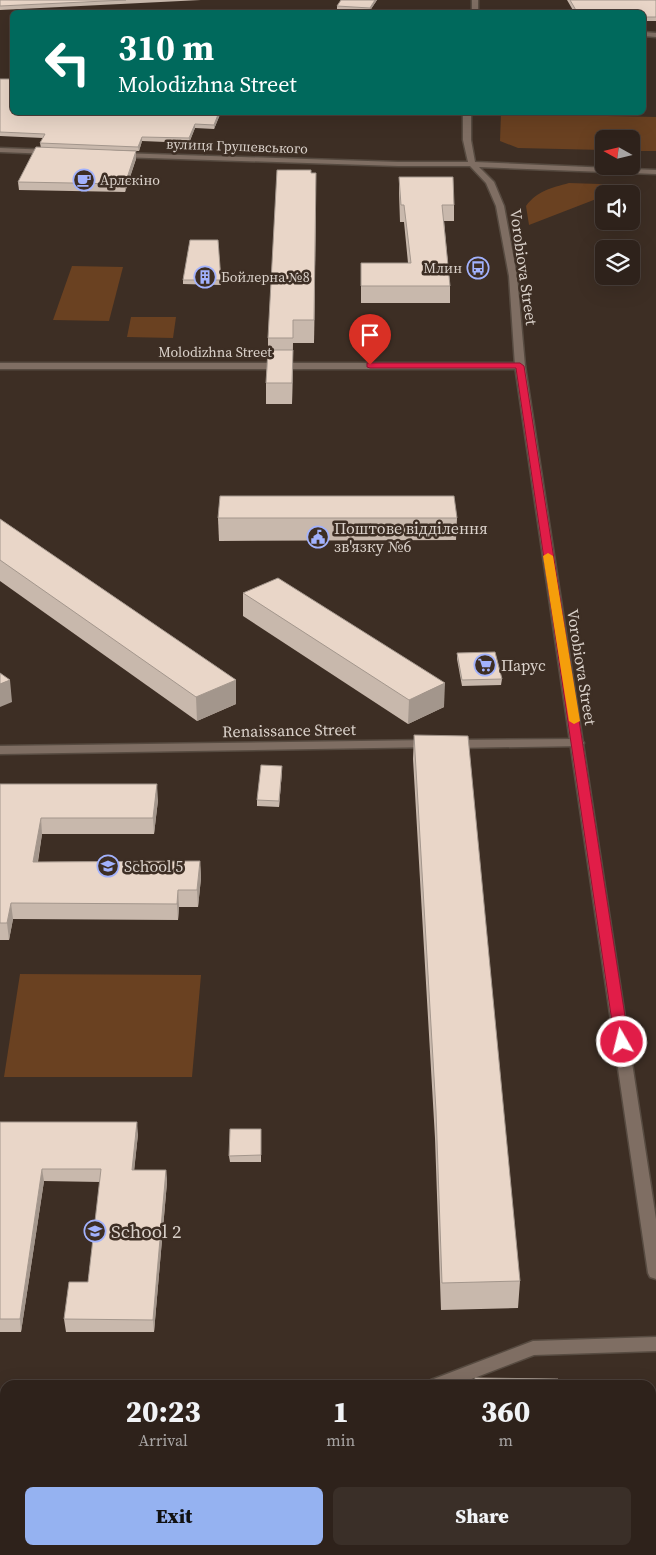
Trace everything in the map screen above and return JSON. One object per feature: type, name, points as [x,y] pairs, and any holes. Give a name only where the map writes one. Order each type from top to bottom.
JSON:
[{"type":"main road","points":[[467,115],[467,140],[472,164]]},
{"type":"main road","points":[[0,150],[65,153]]},
{"type":"main road","name":"вулиця Грушевського","points":[[113,155],[472,164],[656,172]]},
{"type":"main road","name":"Vorobiova Street","points":[[472,164],[490,182],[500,206],[513,276],[520,366],[656,1273]]},
{"type":"main road","name":"Molodizhna Street","points":[[0,366],[520,366]]},
{"type":"main road","name":"Renaissance Street","points":[[0,750],[578,743]]},
{"type":"main road","points":[[450,1380],[533,1348],[571,1345],[656,1344]]},
{"type":"shaded area","points":[[501,115],[656,117],[656,151],[640,151],[640,130],[595,130],[595,150],[518,148],[500,141]]},
{"type":"shaded area","points":[[569,183],[630,185],[595,185],[595,199],[529,225],[526,206],[535,197]]},
{"type":"shaded area","points":[[72,266],[123,267],[109,321],[53,320]]},
{"type":"shaded area","points":[[131,317],[176,317],[173,338],[127,337]]},
{"type":"shaded area","points":[[20,974],[201,975],[192,1077],[4,1077]]},
{"type":"building","points":[[0,0],[126,0],[0,6]]},
{"type":"building","points":[[341,0],[375,0],[370,8],[337,6]]},
{"type":"building","points":[[570,0],[656,0],[656,17],[646,17],[646,10],[576,10]]},
{"type":"building","points":[[0,79],[10,79],[10,115],[218,115],[214,125],[195,124],[189,138],[142,137],[138,147],[40,143],[45,134],[0,132]]},
{"type":"building","points":[[36,147],[136,151],[125,184],[18,182]]},
{"type":"building","points":[[277,170],[311,170],[311,173],[316,173],[314,320],[293,320],[293,338],[268,338]]},
{"type":"building","points":[[399,177],[453,177],[454,205],[442,205],[450,286],[361,286],[361,263],[411,263],[404,205],[401,205]]},
{"type":"building","points":[[190,240],[218,240],[221,280],[183,280]]},
{"type":"building","points":[[268,350],[293,350],[292,383],[266,383]]},
{"type":"building","points":[[220,496],[454,496],[457,518],[218,518]]},
{"type":"building","points":[[0,519],[236,680],[196,697],[0,560]]},
{"type":"building","points":[[278,578],[445,683],[409,700],[243,593]]},
{"type":"building","points":[[495,652],[502,679],[462,680],[457,653]]},
{"type":"building","points":[[0,673],[10,680],[0,684]]},
{"type":"building","points":[[414,735],[468,736],[520,1281],[442,1283],[436,1111]]},
{"type":"building","points":[[261,765],[282,766],[279,801],[257,800]]},
{"type":"building","points":[[0,784],[157,784],[153,818],[41,818],[33,862],[200,861],[197,890],[178,890],[177,904],[11,903],[7,923],[0,923]]},
{"type":"building","points":[[0,1122],[137,1122],[132,1170],[166,1170],[153,1320],[64,1319],[69,1282],[88,1282],[101,1169],[42,1169],[20,1319],[0,1319]]},
{"type":"building","points":[[230,1129],[261,1129],[261,1155],[229,1156]]},
{"type":"building","points":[[475,1378],[558,1379],[558,1380],[475,1380]]},
{"type":"slow traffic","points":[[548,556],[574,721]]},
{"type":"place","name":"Арлєкіно","points":[[84,180]]},
{"type":"place","name":"Млин","points":[[478,268]]},
{"type":"place","name":"Бойлерна №8","points":[[205,277]]},
{"type":"place","name":"Поштове відділення зв'язку №6","points":[[318,537]]},
{"type":"place","name":"Парус","points":[[485,665]]},
{"type":"place","name":"School 5","points":[[108,866]]},
{"type":"place","name":"School 2","points":[[95,1231]]},
{"type":"route","points":[[370,365],[520,366],[622,1042]]}]
